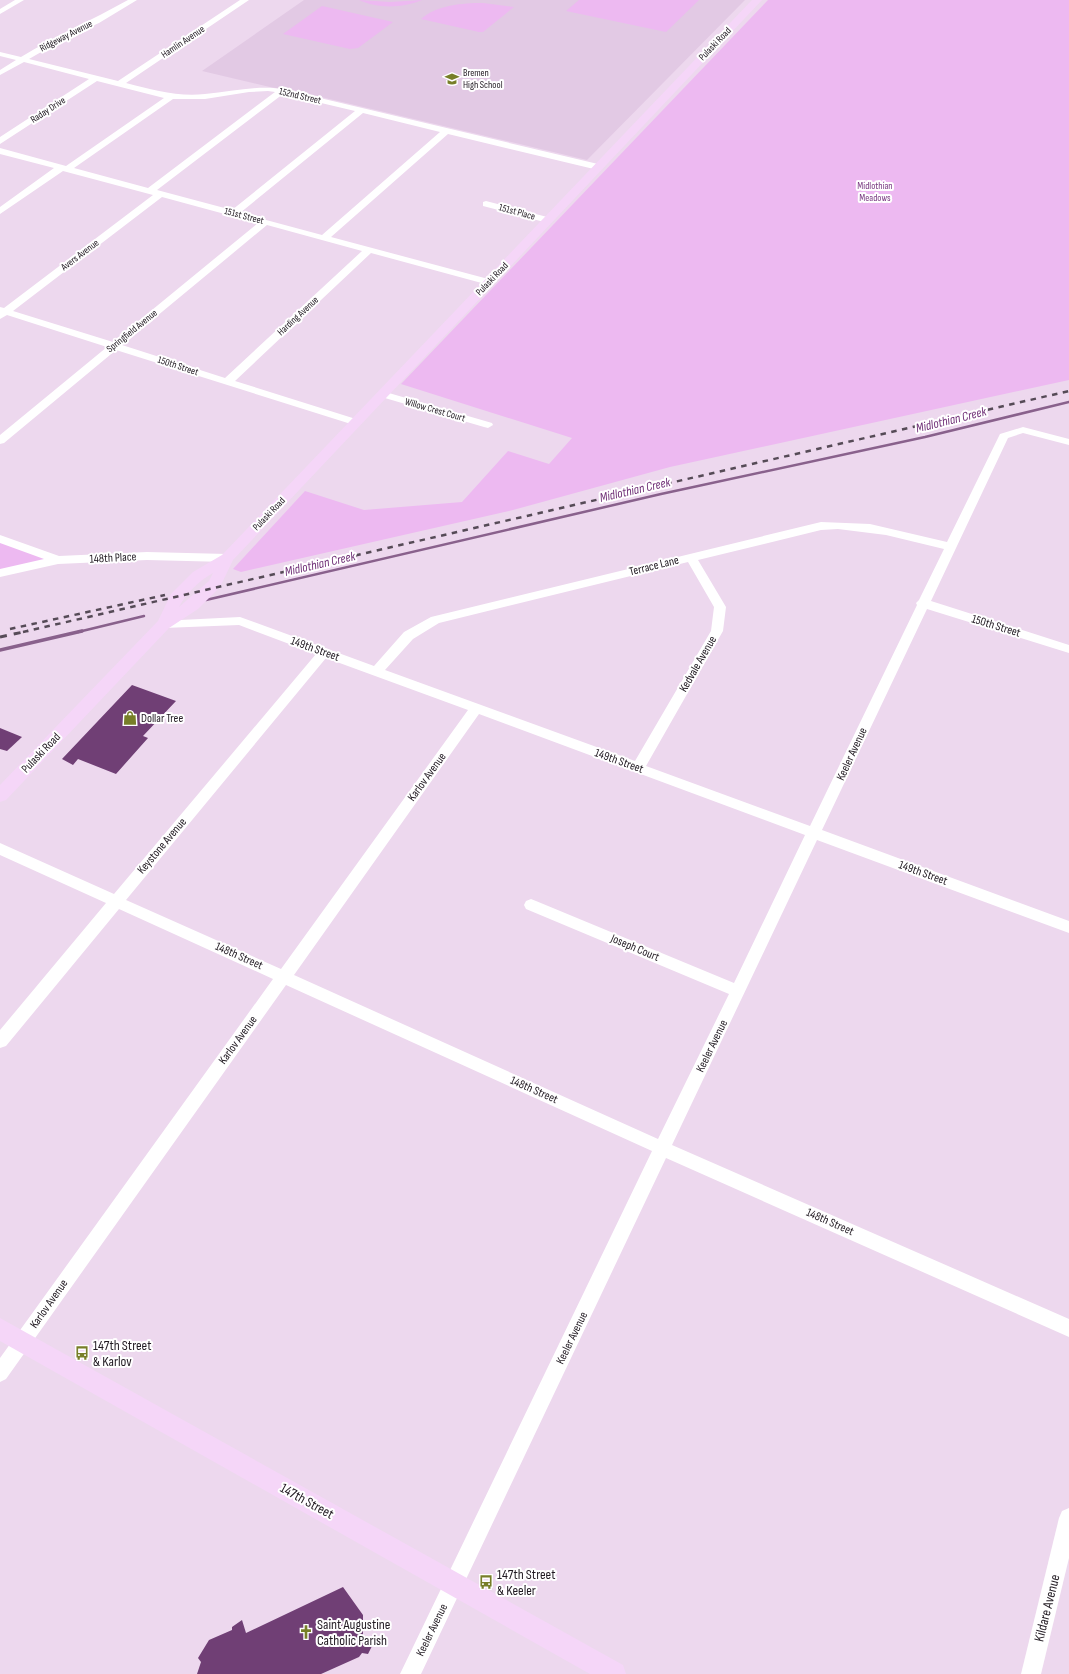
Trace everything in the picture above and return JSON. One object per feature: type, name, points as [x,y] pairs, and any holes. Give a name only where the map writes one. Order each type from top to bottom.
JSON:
[{"type":"main road","name":"Pulaski Road","points":[[0,796],[164,624],[193,605],[215,584],[227,558],[757,0]]},
{"type":"main road","name":"147th Street","points":[[0,1329],[614,1674]]},
{"type":"street","points":[[0,12],[20,0]]},
{"type":"street","name":"Ridgeway Avenue","points":[[0,73],[59,38],[96,21],[133,0]]},
{"type":"street","name":"Hamlin Avenue","points":[[120,84],[245,0]]},
{"type":"street","points":[[0,2],[13,4]]},
{"type":"street","name":"152nd Street","points":[[0,54],[171,97],[205,97],[249,90],[268,89],[282,91],[598,167]]},
{"type":"street","name":"Raday Drive","points":[[0,141],[96,78]]},
{"type":"street","name":"Avers Avenue","points":[[2,313],[282,91]]},
{"type":"street","points":[[0,211],[171,97]]},
{"type":"street","points":[[234,214],[362,110]]},
{"type":"street","points":[[324,238],[447,130]]},
{"type":"street","name":"151st Street","points":[[0,151],[489,282]]},
{"type":"street","name":"151st Place","points":[[486,204],[548,220]]},
{"type":"street","name":"Springfield Avenue","points":[[0,441],[265,222]]},
{"type":"street","name":"Harding Avenue","points":[[227,382],[369,250]]},
{"type":"street","name":"150th Street","points":[[2,313],[114,346],[356,422]]},
{"type":"street","name":"Willow Crest Court","points":[[382,394],[488,425]]},
{"type":"street","name":"Keeler Avenue","points":[[410,1674],[814,833],[922,603],[1004,436],[1023,430],[1069,442]]},
{"type":"street","name":"Terrace Lane","points":[[377,671],[400,642],[411,632],[435,620],[821,526],[843,524],[890,530],[950,547]]},
{"type":"street","points":[[0,539],[58,560]]},
{"type":"street","name":"148th Place","points":[[0,572],[58,560],[147,556],[227,558]]},
{"type":"street","name":"Kedvale Avenue","points":[[638,768],[717,631],[720,607],[691,557]]},
{"type":"street","name":"150th Street","points":[[922,603],[1069,649]]},
{"type":"street","name":"149th Street","points":[[164,624],[240,621],[1069,927]]},
{"type":"street","name":"Keystone Avenue","points":[[0,1041],[324,652]]},
{"type":"street","name":"Karlov Avenue","points":[[0,1373],[476,708]]},
{"type":"street","name":"148th Street","points":[[0,849],[662,1148],[1069,1328]]},
{"type":"street","name":"Joseph Court","points":[[531,904],[738,991]]},
{"type":"street","name":"Kildare Avenue","points":[[1031,1674],[1069,1518]]},
{"type":"shaded area","name":"Bremen High School","points":[[304,0],[745,0],[587,160],[304,93],[270,87],[202,71]]},
{"type":"green space","points":[[359,0],[390,2],[422,0],[407,5],[382,6]]},
{"type":"green space","points":[[579,0],[699,0],[666,32],[566,11]]},
{"type":"green space","name":"Midlothian Meadows","points":[[768,0],[1069,0],[1069,380],[670,467],[513,510],[241,572],[233,569],[305,491],[364,510],[462,502],[508,451],[549,464],[572,438],[401,384]]},
{"type":"green space","points":[[483,3],[514,7],[483,32],[421,19],[427,14],[442,8],[458,4]]},
{"type":"green space","points":[[322,6],[393,22],[358,48],[350,49],[283,34]]},
{"type":"green space","points":[[0,539],[58,560],[0,573]]},
{"type":"building","name":"Dollar Tree","points":[[132,685],[176,701],[143,736],[148,738],[116,774],[78,759],[73,765],[62,759]]},
{"type":"building","points":[[0,728],[22,737],[7,751],[0,749]]},
{"type":"building","name":"Saint Augustine Catholic Parish","points":[[343,1587],[363,1615],[363,1636],[368,1637],[373,1644],[368,1654],[362,1653],[359,1657],[321,1674],[197,1674],[201,1662],[198,1658],[209,1640],[232,1630],[232,1627],[242,1620],[246,1633]]},
{"type":"waterway","name":"Midlothian Creek","points":[[206,600],[661,494],[925,437],[1069,402]]},
{"type":"waterway","name":"Midlothian Creek","points":[[78,632],[144,616]]},
{"type":"waterway","name":"Midlothian Creek","points":[[0,650],[82,631]]},
{"type":"railway","points":[[23,632],[1069,391]]},
{"type":"railway","points":[[10,629],[165,595]]},
{"type":"railway","points":[[0,637],[28,631]]},
{"type":"place","name":"Bremen High School","points":[[452,79]]},
{"type":"place","name":"Dollar Tree","points":[[130,718]]},
{"type":"place","name":"147th Street & Karlov","points":[[82,1353]]},
{"type":"place","name":"147th Street & Keeler","points":[[486,1582]]},
{"type":"place","name":"Saint Augustine Catholic Parish","points":[[306,1632]]}]
